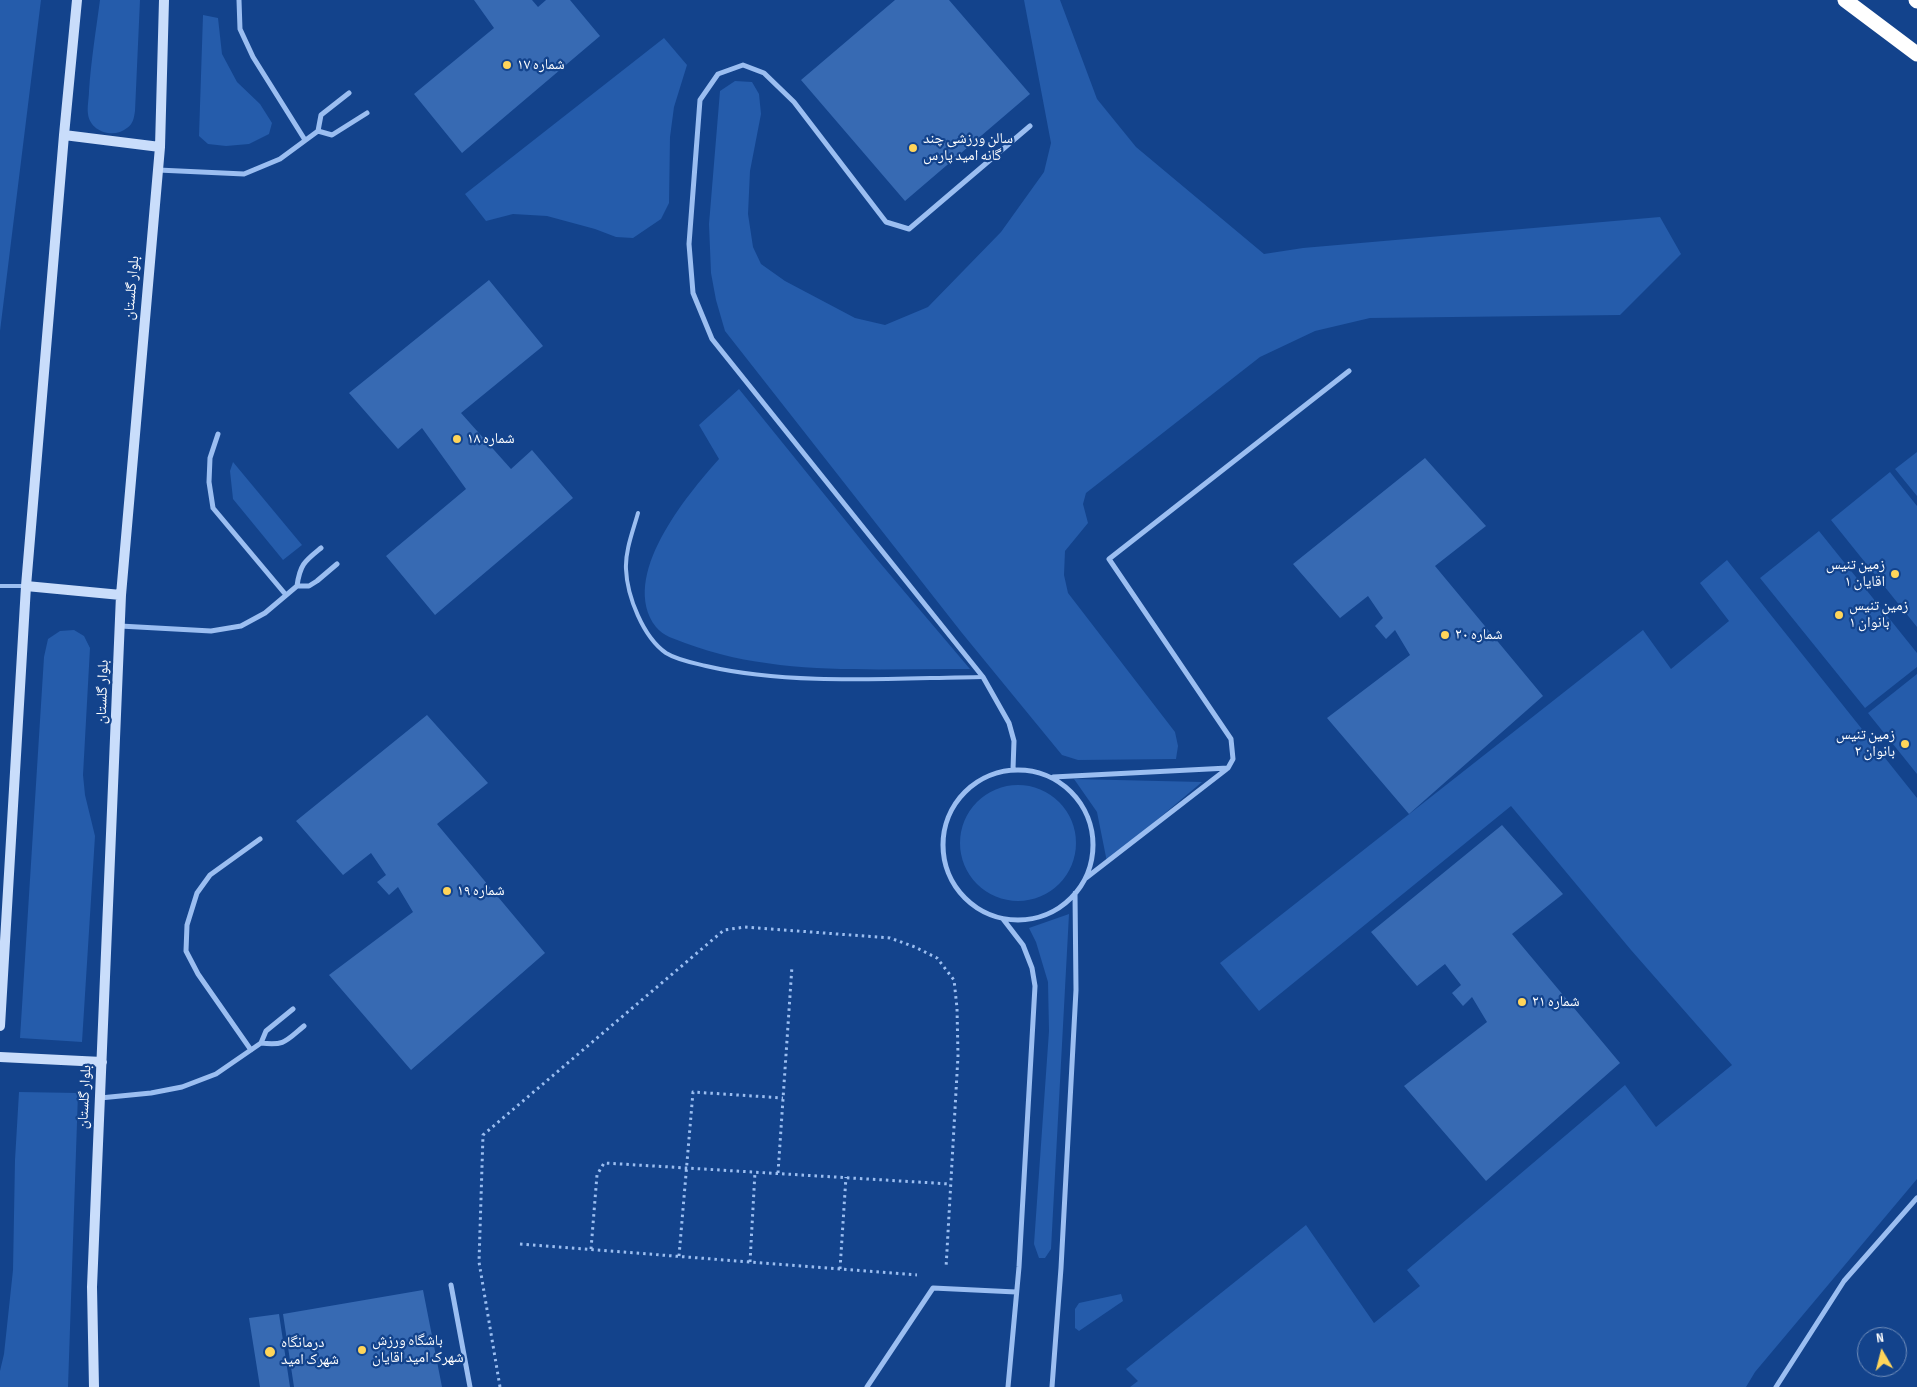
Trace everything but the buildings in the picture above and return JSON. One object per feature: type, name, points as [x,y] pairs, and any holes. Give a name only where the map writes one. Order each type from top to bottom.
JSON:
[{"type":"highway","points":[[1845,0],[1917,54]]},
{"type":"main road","points":[[0,1026],[26,586],[77,0]]},
{"type":"main road","name":"بلوار گلستان","points":[[94,1387],[92,1287],[121,595],[160,147],[164,0]]},
{"type":"main road","points":[[64,135],[160,147]]},
{"type":"main road","points":[[26,586],[121,595]]},
{"type":"main road","points":[[0,1057],[102,1062]]},
{"type":"street","points":[[239,0],[240,29],[253,57],[306,140]]},
{"type":"street","points":[[1013,769],[1014,741],[1009,723],[983,677],[712,339],[693,293],[689,244],[700,100],[718,74],[743,65],[764,73],[794,102],[886,222],[909,229],[1030,126]]},
{"type":"street","points":[[158,170],[244,174],[280,159],[318,131],[321,115],[349,93]]},
{"type":"street","points":[[318,131],[332,136],[367,113]]},
{"type":"street","points":[[1086,879],[1092,860],[1094,840],[1090,821],[1081,803],[1068,788],[1052,777],[1033,771],[1013,769],[994,773],[976,782],[961,795],[950,811],[943,829],[942,849],[946,868],[954,886],[967,901],[985,913],[1003,919],[1022,920],[1042,917],[1061,906],[1086,879],[1228,768],[1233,759],[1230,739],[1108,559],[1349,371]]},
{"type":"street","points":[[218,434],[210,458],[208,482],[213,508],[286,595]]},
{"type":"street","points":[[297,586],[299,570],[321,548]]},
{"type":"street","points":[[120,626],[211,631],[241,626],[265,613],[297,586],[309,586],[317,581],[337,564]]},
{"type":"street","points":[[1052,777],[1228,768]]},
{"type":"street","points":[[251,1050],[198,974],[186,951],[187,925],[197,893],[210,875],[260,840]]},
{"type":"street","points":[[1052,1387],[1076,990],[1075,893]]},
{"type":"street","points":[[1003,919],[1023,945],[1032,968],[1035,986],[1020,1257],[1008,1387]]},
{"type":"street","points":[[100,1098],[151,1093],[182,1087],[216,1074],[261,1043],[266,1031],[293,1009]]},
{"type":"street","points":[[261,1043],[277,1045],[287,1040],[304,1026]]},
{"type":"street","points":[[1776,1387],[1844,1281],[1917,1198]]},
{"type":"street","points":[[451,1285],[470,1387]]},
{"type":"street","points":[[867,1387],[933,1288],[1016,1292]]},
{"type":"lane","points":[[638,514],[631,536],[626,568],[631,598],[645,630],[666,652],[691,662],[734,672],[788,677],[983,677]]},
{"type":"lane","points":[[0,586],[26,586]]},
{"type":"path","points":[[500,1387],[479,1262],[483,1135],[724,930],[745,927],[890,938],[915,947],[937,958],[954,980],[957,1008],[958,1056],[945,1278],[933,1288]]},
{"type":"path","points":[[778,1173],[792,966]]},
{"type":"path","points":[[679,1256],[693,1092],[783,1098]]},
{"type":"path","points":[[591,1249],[597,1174],[604,1163],[950,1184]]},
{"type":"path","points":[[750,1262],[755,1172]]},
{"type":"path","points":[[840,1269],[846,1178]]},
{"type":"path","points":[[520,1244],[945,1278]]},
{"type":"shaded area","points":[[0,0],[41,0],[0,331]]},
{"type":"shaded area","points":[[100,0],[140,0],[135,111],[132,123],[116,133],[103,132],[98,129],[93,125],[88,114],[91,68]]},
{"type":"shaded area","points":[[1024,0],[1060,0],[1097,99],[1136,147],[1264,254],[1303,248],[1660,217],[1681,254],[1620,315],[1370,318],[1315,331],[1260,357],[1086,493],[1083,504],[1088,523],[1065,551],[1064,575],[1068,593],[1175,732],[1178,746],[1176,759],[1078,760],[1062,755],[962,633],[725,331],[716,300],[711,273],[709,224],[720,91],[735,81],[752,82],[759,94],[761,114],[750,171],[748,214],[753,247],[761,264],[785,281],[855,318],[885,325],[928,307],[1001,232],[1044,172],[1051,143]]},
{"type":"shaded area","points":[[203,15],[218,18],[222,54],[237,82],[260,104],[272,123],[269,134],[249,144],[226,146],[208,144],[199,136]]},
{"type":"shaded area","points":[[664,38],[687,65],[674,107],[670,137],[669,203],[661,219],[633,238],[616,237],[595,229],[547,216],[513,214],[486,221],[465,194]]},
{"type":"shaded area","points":[[739,389],[875,557],[970,669],[862,669],[790,666],[719,654],[673,639],[656,627],[646,607],[645,585],[651,561],[661,538],[675,515],[690,493],[719,459],[699,425]]},
{"type":"shaded area","points":[[1917,452],[1917,496],[1895,469]]},
{"type":"shaded area","points":[[233,462],[302,545],[283,560],[233,499],[230,471]]},
{"type":"shaded area","name":"زمین تنیس ۱ اقایان","points":[[1890,472],[1917,506],[1917,627],[1831,520]]},
{"type":"shaded area","name":"زمین تنیس ۱ بانوان","points":[[1819,531],[1917,653],[1917,667],[1865,708],[1760,578]]},
{"type":"shaded area","points":[[1727,560],[1917,798],[1917,1179],[1755,1372],[1746,1387],[1130,1387],[1138,1381],[1126,1369],[1306,1225],[1374,1323],[1420,1286],[1407,1270],[1625,1085],[1656,1127],[1732,1065],[1631,950],[1511,806],[1259,1011],[1220,963],[1643,630],[1671,669],[1729,621],[1700,583]]},
{"type":"shaded area","points":[[74,630],[84,636],[90,648],[83,775],[85,795],[95,836],[82,1042],[20,1038],[44,657],[48,639],[60,631]]},
{"type":"shaded area","name":"زمین تنیس ۲ بانوان","points":[[1917,674],[1917,774],[1868,713]]},
{"type":"shaded area","points":[[1074,779],[1202,782],[1107,862],[1097,812]]},
{"type":"shaded area","points":[[1018,785],[1040,790],[1059,802],[1071,821],[1076,843],[1071,865],[1059,884],[1040,896],[1018,901],[996,896],[977,884],[965,865],[960,843],[965,821],[977,802],[996,790]]},
{"type":"shaded area","points":[[1069,914],[1051,1249],[1045,1258],[1039,1258],[1034,1244],[1049,1031],[1048,982],[1036,942],[1029,928]]},
{"type":"shaded area","points":[[19,1092],[78,1093],[68,1387],[0,1387],[0,1371],[4,1354],[13,1270],[15,1160]]},
{"type":"shaded area","points":[[1121,1294],[1123,1301],[1079,1331],[1075,1328],[1075,1309],[1079,1303]]},
{"type":"place","name":"شماره ۱۷","points":[[507,65]]},
{"type":"place","name":"سالن ورزشی چند گانه امید پارس","points":[[913,148]]},
{"type":"place","name":"شماره ۱۸","points":[[457,439]]},
{"type":"place","name":"زمین تنیس ۱ اقایان","points":[[1895,574]]},
{"type":"place","name":"زمین تنیس ۱ بانوان","points":[[1839,615]]},
{"type":"place","name":"شماره ۲۰","points":[[1445,635]]},
{"type":"place","name":"زمین تنیس ۲ بانوان","points":[[1905,744]]},
{"type":"place","name":"شماره ۱۹","points":[[447,891]]},
{"type":"place","name":"شماره ۲۱","points":[[1522,1002]]},
{"type":"place","name":"باشگاه ورزش شهرک امید اقایان","points":[[362,1350]]},
{"type":"place","name":"درمانگاه شهرک امید","points":[[270,1352]]}]
